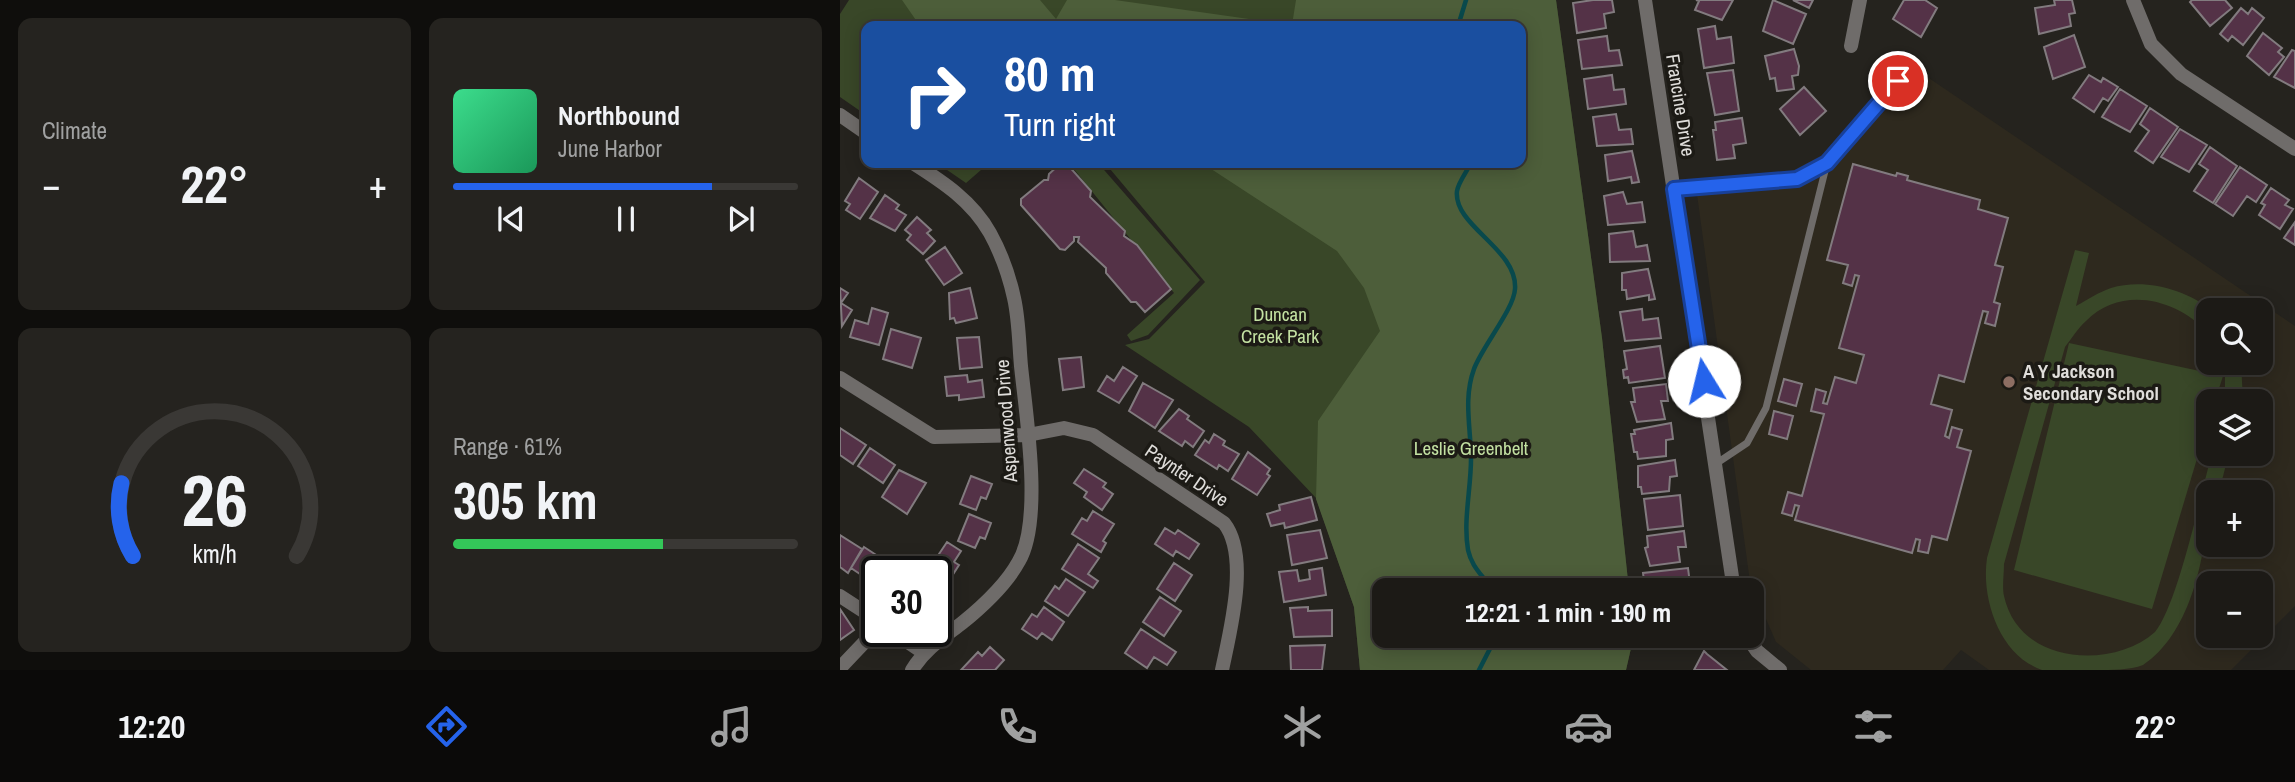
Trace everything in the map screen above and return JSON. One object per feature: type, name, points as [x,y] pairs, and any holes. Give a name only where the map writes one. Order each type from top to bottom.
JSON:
[{"type":"street","name":"Francine Drive","points":[[1645,0],[1732,578]]},
{"type":"street","points":[[1851,46],[1860,0]]},
{"type":"street","points":[[2133,0],[2151,44],[2181,74],[2295,149]]},
{"type":"street","points":[[840,115],[861,130]]},
{"type":"street","name":"Aspenwood Drive","points":[[912,670],[924,653],[989,599],[1021,559],[1029,532],[1031,507],[1028,435],[1015,300],[1004,263],[974,209],[946,184],[921,168]]},
{"type":"street","name":"Paynter Drive","points":[[840,378],[934,437],[1028,435],[1064,428],[1093,435],[1224,523],[1233,534],[1236,550],[1233,623],[1222,670]]},
{"type":"street","points":[[840,596],[861,610]]},
{"type":"street","points":[[840,667],[861,645]]},
{"type":"street","points":[[915,647],[924,653]]},
{"type":"street","points":[[1755,648],[1780,670]]},
{"type":"lane","points":[[1674,189],[1797,179],[1827,163],[1911,66]]},
{"type":"lane","points":[[1717,463],[1747,443],[1766,408],[1827,163]]},
{"type":"shaded area","name":"A Y Jackson Secondary School","points":[[1911,66],[2254,298],[2196,298],[2196,375],[2273,375],[2273,311],[2295,326],[2295,606],[2273,628],[2273,571],[2196,571],[2196,648],[2253,648],[2231,670],[1989,670],[1961,650],[1943,670],[1811,670],[1776,642],[1764,614],[1764,578],[1749,578],[1696,187],[1792,171],[1824,154]]},
{"type":"green space","name":"Leslie Greenbelt","points":[[849,0],[1556,0],[1602,338],[1628,578],[1372,578],[1372,648],[1631,648],[1626,670],[1360,670],[1354,607],[1316,498],[1249,427],[1125,345],[1149,339],[1205,282],[1109,168],[1526,168],[1526,21],[861,21],[861,112],[840,97],[840,14]]},
{"type":"green space","name":"Leslie Greenbelt","points":[[902,0],[1040,0],[1056,19],[1067,0],[1115,0],[1264,21],[917,21]]},
{"type":"green space","name":"Leslie Greenbelt","points":[[1296,0],[1556,0],[1602,338],[1628,578],[1372,578],[1372,648],[1631,648],[1626,670],[1360,670],[1354,607],[1316,499],[1318,421],[1380,331],[1364,288],[1337,251],[1210,168],[1526,168],[1526,21],[1293,21]]},
{"type":"green space","points":[[944,168],[983,168],[966,183]]},
{"type":"green space","points":[[1073,168],[1102,168],[1200,280],[1148,335],[1131,341],[1127,335],[1174,293]]},
{"type":"green space","points":[[2075,250],[2089,253],[2076,306],[2107,290],[2137,284],[2164,287],[2196,300],[2196,322],[2181,312],[2149,301],[2116,303],[2100,310],[2083,324],[2065,347],[2004,564],[2004,596],[2013,619],[2028,636],[2047,648],[2069,654],[2092,656],[2115,652],[2137,644],[2155,632],[2164,618],[2196,516],[2196,557],[2202,557],[2201,563],[2199,571],[2196,571],[2196,580],[2186,611],[2160,650],[2143,665],[2126,669],[2042,670],[2027,663],[2014,652],[1996,623],[1987,590],[1987,558]]},
{"type":"green space","points":[[2069,343],[2196,370],[2196,375],[2223,376],[2219,389],[2196,389],[2196,462],[2152,609],[2014,570]]},
{"type":"green space","points":[[2225,375],[2242,375],[2242,389],[2225,389]]},
{"type":"green space","points":[[2209,466],[2226,466],[2222,480],[2205,480]]},
{"type":"building","points":[[1612,0],[1614,12],[1604,14],[1606,28],[1577,33],[1573,3]]},
{"type":"building","points":[[1696,0],[1733,0],[1722,20],[1695,10],[1699,1]]},
{"type":"building","points":[[1773,0],[1806,14],[1793,44],[1763,31]]},
{"type":"building","points":[[1793,0],[1813,0],[1809,8]]},
{"type":"building","points":[[1904,0],[1925,0],[1937,8],[1921,37],[1893,19]]},
{"type":"building","points":[[2054,0],[2072,0],[2075,13],[2069,14],[2071,26],[2039,34],[2035,8],[2055,5]]},
{"type":"building","points":[[2225,0],[2232,8],[2210,26],[2190,2]]},
{"type":"building","points":[[2241,8],[2248,14],[2252,8],[2264,18],[2243,45],[2232,36],[2228,41],[2220,34]]},
{"type":"building","points":[[1715,26],[1717,39],[1731,37],[1734,63],[1704,68],[1698,29]]},
{"type":"building","points":[[2263,33],[2282,48],[2278,52],[2284,57],[2269,75],[2247,56]]},
{"type":"building","points":[[2074,35],[2085,67],[2053,79],[2044,47]]},
{"type":"building","points":[[1607,36],[1609,51],[1619,50],[1622,65],[1582,69],[1578,40]]},
{"type":"building","points":[[1794,49],[1799,66],[1798,75],[1792,76],[1794,89],[1777,91],[1775,78],[1770,79],[1765,56]]},
{"type":"building","points":[[2292,50],[2295,51],[2295,88],[2274,77]]},
{"type":"building","points":[[1733,70],[1739,111],[1715,115],[1707,73]]},
{"type":"building","points":[[1612,75],[1614,90],[1624,89],[1626,104],[1588,109],[1584,79]]},
{"type":"building","points":[[2089,75],[2101,82],[2103,78],[2118,87],[2108,101],[2103,98],[2094,112],[2073,98]]},
{"type":"building","points":[[1804,87],[1826,111],[1800,135],[1780,109]]},
{"type":"building","points":[[2120,89],[2147,106],[2130,132],[2102,117]]},
{"type":"building","points":[[2150,108],[2178,127],[2153,163],[2135,151],[2149,131],[2140,124]]},
{"type":"building","points":[[1616,114],[1619,130],[1631,129],[1633,144],[1597,146],[1593,117]]},
{"type":"building","points":[[1742,118],[1746,143],[1733,145],[1735,158],[1717,160],[1713,130],[1716,130],[1715,122]]},
{"type":"building","points":[[2180,129],[2207,145],[2189,172],[2161,157]]},
{"type":"building","points":[[2210,147],[2237,166],[2213,203],[2194,191],[2208,170],[2199,164]]},
{"type":"building","points":[[1632,151],[1639,182],[1632,183],[1631,177],[1608,181],[1605,155]]},
{"type":"building","points":[[1853,164],[1896,176],[1897,173],[1908,176],[1907,180],[1980,200],[1978,209],[2008,218],[1995,265],[2003,267],[1994,302],[2000,304],[1995,326],[1985,323],[1988,312],[1983,311],[1964,382],[1939,375],[1931,404],[1952,410],[1945,436],[1949,438],[1952,427],[1962,430],[1957,447],[1971,451],[1947,540],[1932,536],[1928,553],[1918,551],[1920,540],[1916,539],[1912,553],[1795,520],[1799,506],[1795,505],[1792,516],[1782,513],[1788,492],[1802,496],[1824,414],[1811,411],[1816,389],[1826,392],[1823,403],[1827,404],[1835,377],[1856,383],[1864,355],[1839,348],[1859,276],[1855,275],[1852,286],[1843,283],[1848,265],[1827,260]]},
{"type":"building","points":[[2240,167],[2267,185],[2256,202],[2247,196],[2233,216],[2215,204]]},
{"type":"building","points":[[1056,168],[1071,168],[1091,191],[1090,197],[1125,231],[1124,236],[1137,245],[1171,289],[1145,312],[1136,302],[1131,302],[1106,273],[1106,268],[1078,242],[1079,237],[1074,237],[1074,241],[1065,250],[1060,249],[1021,205],[1021,199],[1044,180],[1048,180],[1049,174]]},
{"type":"building","points":[[859,178],[878,192],[860,219],[846,210],[850,204],[845,201]]},
{"type":"building","points":[[2271,188],[2289,200],[2285,205],[2293,209],[2280,229],[2259,215],[2265,205],[2261,203]]},
{"type":"building","points":[[1623,192],[1627,204],[1642,202],[1645,222],[1608,225],[1604,196]]},
{"type":"building","points":[[885,195],[899,205],[896,209],[906,215],[895,231],[870,218]]},
{"type":"building","points":[[917,217],[931,230],[927,233],[935,241],[923,254],[907,240],[911,235],[905,230]]},
{"type":"building","points":[[2295,222],[2295,245],[2284,238]]},
{"type":"building","points":[[1633,231],[1636,247],[1647,245],[1650,261],[1610,262],[1609,234]]},
{"type":"building","points":[[945,247],[962,273],[944,285],[926,260]]},
{"type":"building","points":[[1648,269],[1655,299],[1649,300],[1649,295],[1627,299],[1626,290],[1622,290],[1622,273]]},
{"type":"building","points":[[840,288],[848,293],[841,303],[852,310],[842,326]]},
{"type":"building","points":[[970,288],[977,318],[956,323],[954,318],[950,319],[949,293]]},
{"type":"building","points":[[872,308],[888,313],[879,345],[850,337],[855,320],[868,324]]},
{"type":"building","points":[[1642,309],[1643,320],[1658,318],[1661,338],[1625,341],[1620,312]]},
{"type":"building","points":[[891,329],[921,338],[912,368],[883,359]]},
{"type":"building","points":[[979,337],[982,367],[960,369],[957,338]]},
{"type":"building","points":[[1660,346],[1665,378],[1629,383],[1628,377],[1624,378],[1623,370],[1627,369],[1624,351]]},
{"type":"building","points":[[1081,357],[1084,387],[1063,390],[1059,359]]},
{"type":"building","points":[[1123,367],[1137,376],[1119,403],[1098,391],[1107,376],[1114,381]]},
{"type":"building","points":[[967,375],[968,382],[982,380],[984,397],[959,400],[959,395],[947,396],[945,377]]},
{"type":"building","points":[[1784,379],[1802,384],[1796,406],[1778,401]]},
{"type":"building","points":[[1143,383],[1173,400],[1155,428],[1129,411]]},
{"type":"building","points":[[1666,384],[1668,401],[1661,401],[1665,419],[1637,422],[1631,402],[1635,402],[1633,388]]},
{"type":"building","points":[[1179,409],[1189,416],[1187,419],[1204,431],[1193,447],[1185,441],[1182,446],[1159,431]]},
{"type":"building","points":[[1774,411],[1793,416],[1787,439],[1769,434]]},
{"type":"building","points":[[1671,423],[1673,439],[1666,440],[1666,456],[1638,459],[1631,434],[1635,434],[1634,430]]},
{"type":"building","points":[[840,428],[866,445],[853,464],[840,455]]},
{"type":"building","points":[[1214,434],[1225,441],[1223,445],[1239,454],[1228,471],[1219,465],[1217,469],[1195,455],[1205,440],[1209,443]]},
{"type":"building","points":[[870,448],[895,465],[883,483],[858,466]]},
{"type":"building","points":[[1248,452],[1270,469],[1267,474],[1270,476],[1257,495],[1232,479]]},
{"type":"building","points":[[1675,460],[1677,476],[1670,477],[1669,491],[1642,494],[1641,487],[1638,487],[1638,466]]},
{"type":"building","points":[[1084,469],[1106,483],[1103,487],[1113,494],[1102,510],[1084,497],[1087,492],[1074,483]]},
{"type":"building","points":[[899,470],[926,483],[907,514],[882,497]]},
{"type":"building","points":[[971,476],[992,484],[986,499],[981,497],[976,510],[960,504]]},
{"type":"building","points":[[1680,495],[1683,526],[1648,530],[1644,499]]},
{"type":"building","points":[[1311,497],[1317,520],[1285,528],[1284,523],[1271,526],[1267,514],[1280,510],[1279,505]]},
{"type":"building","points":[[1093,511],[1114,524],[1103,541],[1106,543],[1101,552],[1072,534],[1082,518],[1087,521]]},
{"type":"building","points":[[969,514],[991,523],[985,539],[980,537],[975,548],[958,541]]},
{"type":"building","points":[[1165,528],[1175,534],[1178,530],[1199,544],[1189,559],[1176,551],[1173,556],[1155,544]]},
{"type":"building","points":[[1320,530],[1327,558],[1292,565],[1287,535]]},
{"type":"building","points":[[1684,531],[1686,547],[1678,547],[1680,562],[1650,566],[1645,548],[1648,547],[1647,536]]},
{"type":"building","points":[[840,535],[862,549],[848,573],[840,567]]},
{"type":"building","points":[[947,542],[961,551],[954,562],[959,565],[952,576],[952,556],[938,556]]},
{"type":"building","points":[[1078,544],[1099,558],[1088,574],[1098,581],[1093,588],[1062,569]]},
{"type":"building","points":[[864,547],[878,556],[861,556],[861,575],[851,568]]},
{"type":"building","points":[[1174,563],[1192,575],[1175,601],[1157,589]]},
{"type":"building","points":[[1322,568],[1326,595],[1284,602],[1279,572],[1297,570],[1299,581],[1310,579],[1309,570]]},
{"type":"building","points":[[1688,568],[1689,578],[1644,578],[1643,573]]},
{"type":"building","points":[[1066,579],[1085,592],[1068,616],[1045,601],[1055,586],[1059,589]]},
{"type":"building","points":[[1160,597],[1181,611],[1164,636],[1143,622]]},
{"type":"building","points":[[1044,607],[1064,622],[1052,640],[1042,633],[1037,639],[1022,629],[1032,614],[1037,617]]},
{"type":"building","points":[[1308,607],[1308,611],[1332,610],[1332,636],[1294,637],[1290,608]]},
{"type":"building","points":[[840,609],[854,630],[840,640]]},
{"type":"building","points":[[1141,629],[1176,652],[1167,665],[1154,657],[1147,668],[1125,653]]},
{"type":"building","points":[[1325,645],[1322,670],[1291,670],[1290,646]]},
{"type":"building","points":[[990,647],[1004,660],[995,670],[961,670],[978,652],[982,656]]},
{"type":"building","points":[[1704,651],[1707,654],[1727,670],[1694,670]]},
{"type":"waterway","points":[[1460,21],[1466,0]]},
{"type":"waterway","points":[[1468,168],[1457,191],[1458,204],[1474,227],[1507,262],[1515,289],[1509,307],[1478,360],[1469,391],[1471,459],[1466,527],[1470,556],[1483,578]]},
{"type":"waterway","points":[[1479,670],[1490,648]]},
{"type":"place","name":"A Y Jackson Secondary School","points":[[2009,382]]},
{"type":"route","points":[[1704,381],[1674,189],[1797,179],[1827,163],[1898,81]]},
{"type":"park label","name":"Duncan Creek Park","points":[[1280,325]]}]
